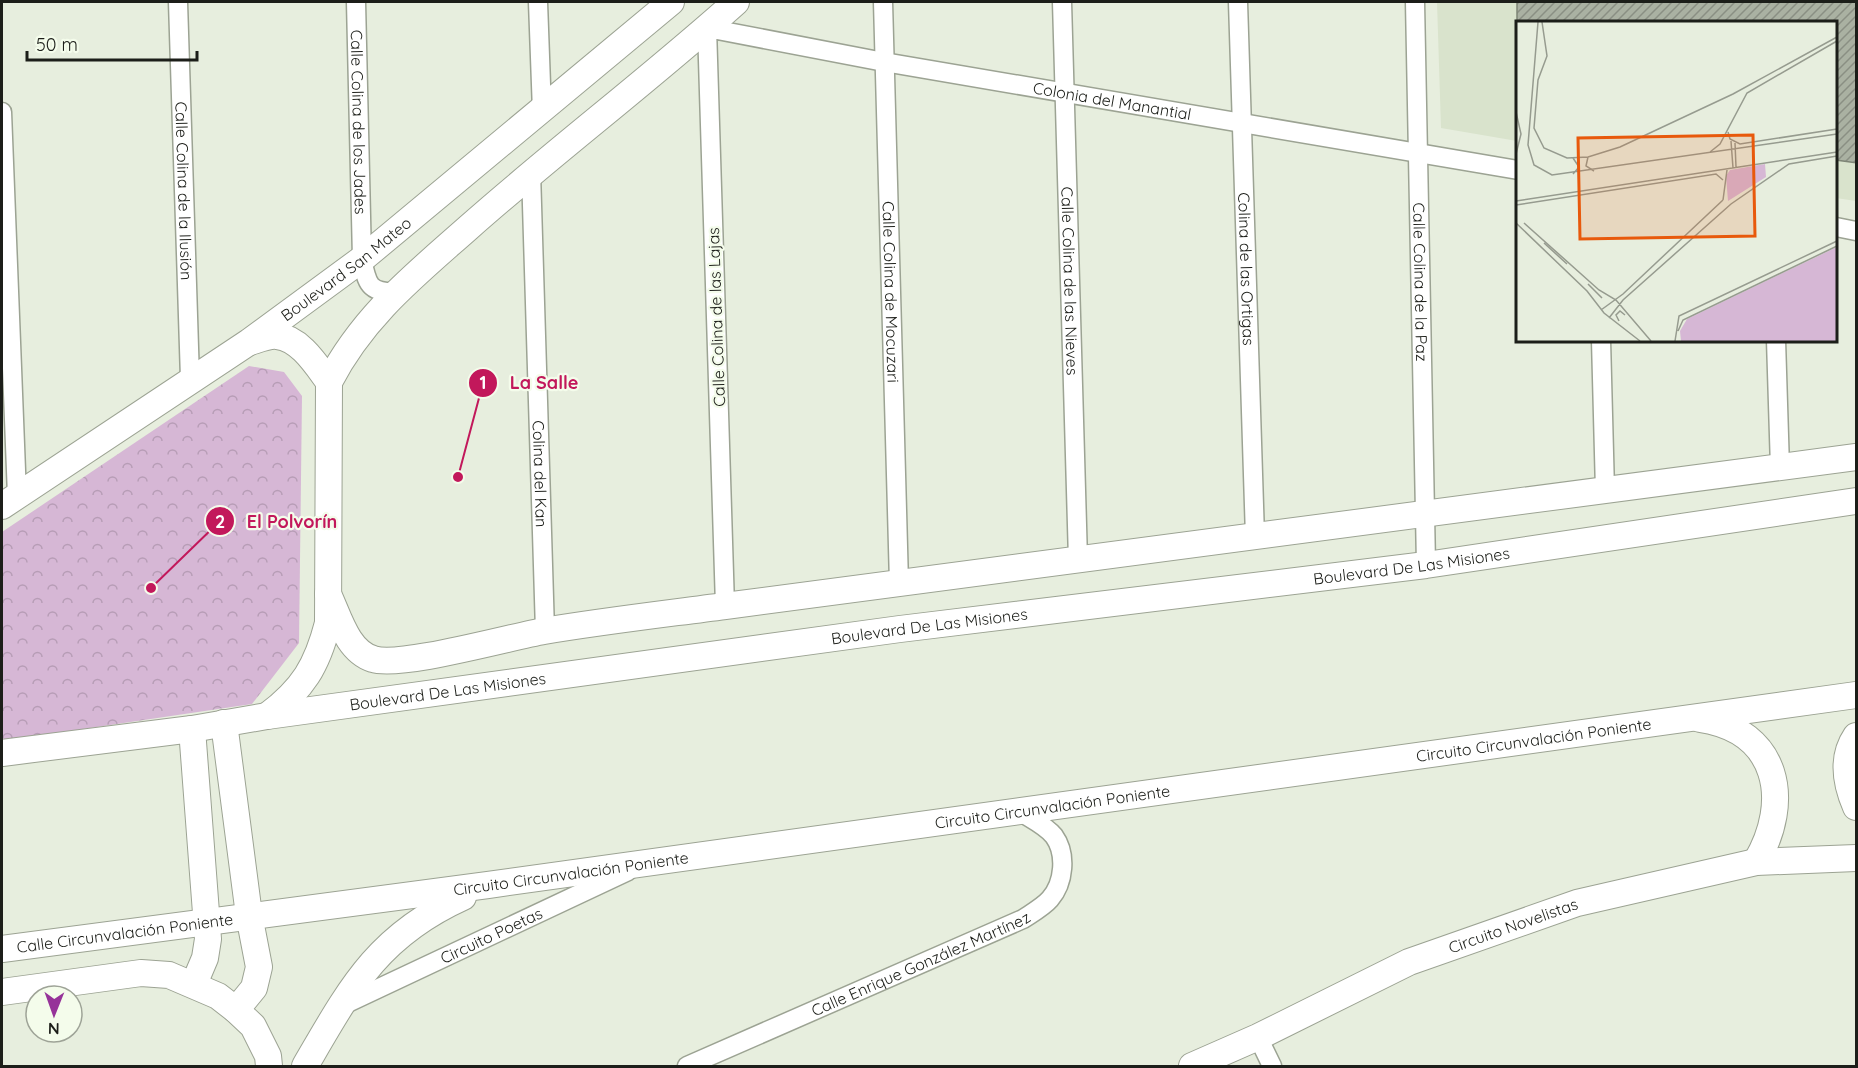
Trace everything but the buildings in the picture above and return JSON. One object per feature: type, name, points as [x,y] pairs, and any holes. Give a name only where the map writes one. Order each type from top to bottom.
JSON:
[{"type":"main road","name":"Boulevard San Mateo","points":[[9,501],[249,342],[362,259],[542,112],[671,2]]},
{"type":"main road","points":[[267,716],[290,699],[308,676],[321,651],[328,623],[329,382],[358,332],[396,292],[531,172],[736,2]]},
{"type":"main road","points":[[249,342],[277,336],[292,342],[305,351],[329,382]]},
{"type":"main road","points":[[328,594],[348,637],[357,650],[374,660],[405,660],[545,631],[1857,457]]},
{"type":"main road","name":"Boulevard De Las Misiones","points":[[2,753],[192,729],[267,716],[889,631],[1426,565],[1857,501]]},
{"type":"main road","name":"Circuito Circunvalación Poniente","points":[[249,915],[644,864],[1857,695]]},
{"type":"main road","points":[[1687,717],[1720,723],[1734,730],[1758,750],[1774,774],[1776,812],[1767,844],[1756,862]]},
{"type":"main road","points":[[224,723],[249,915],[259,967],[254,988],[236,1010]]},
{"type":"main road","points":[[192,729],[207,922],[205,958],[194,984]]},
{"type":"main road","points":[[1857,736],[1846,760],[1850,791],[1857,807]]},
{"type":"main road","name":"Circuito Novelistas","points":[[1192,1066],[1258,1037],[1409,962],[1577,903],[1756,862],[1857,858]]},
{"type":"main road","points":[[305,1066],[359,977],[404,930],[432,911],[488,885]]},
{"type":"main road","name":"Calle Circunvalación Poniente","points":[[2,949],[249,915]]},
{"type":"main road","points":[[2,992],[141,973],[169,975],[218,996],[236,1010],[253,1026],[268,1056],[269,1066]]},
{"type":"street","name":"Calle Colina de la Ilusión","points":[[178,2],[190,379]]},
{"type":"street","name":"Calle Colina de los Jades","points":[[356,2],[362,259],[371,287],[380,292],[396,292]]},
{"type":"street","points":[[538,2],[542,112]]},
{"type":"street","name":"Calle Colina de Mocuzari","points":[[883,2],[899,583]]},
{"type":"street","name":"Calle Colina de las Nieves","points":[[1062,2],[1078,560]]},
{"type":"street","name":"Colina de las Ortigas","points":[[1238,2],[1255,537]]},
{"type":"street","name":"Calle Colina de la Paz","points":[[1415,2],[1426,565]]},
{"type":"street","name":"Colonia del Manantial","points":[[707,28],[884,62],[1516,170]]},
{"type":"street","name":"Calle Colina de las Lajas","points":[[707,28],[725,606]]},
{"type":"street","points":[[2,112],[9,501]]},
{"type":"street","name":"Colina del Kan","points":[[531,172],[545,631]]},
{"type":"street","points":[[1837,227],[1857,231]]},
{"type":"street","points":[[1601,342],[1605,491]]},
{"type":"street","points":[[1776,342],[1780,468]]},
{"type":"street","name":"Calle Enrique González Martínez","points":[[687,1066],[1023,919],[1050,899],[1061,878],[1063,860],[1055,838],[1042,825],[1019,811]]},
{"type":"street","name":"Circuito Poetas","points":[[340,1006],[644,864]]},
{"type":"street","points":[[1258,1037],[1272,1066]]},
{"type":"shaded area","points":[[1437,2],[1856,2],[1856,201],[1837,198],[1837,21],[1516,21],[1516,141],[1441,128]]},
{"type":"green space","points":[[249,366],[284,372],[302,396],[299,643],[252,704],[2,741],[2,532]]},
{"type":"place","name":"La Salle","points":[[458,477]]},
{"type":"place","name":"El Polvorín","points":[[151,588]]}]
